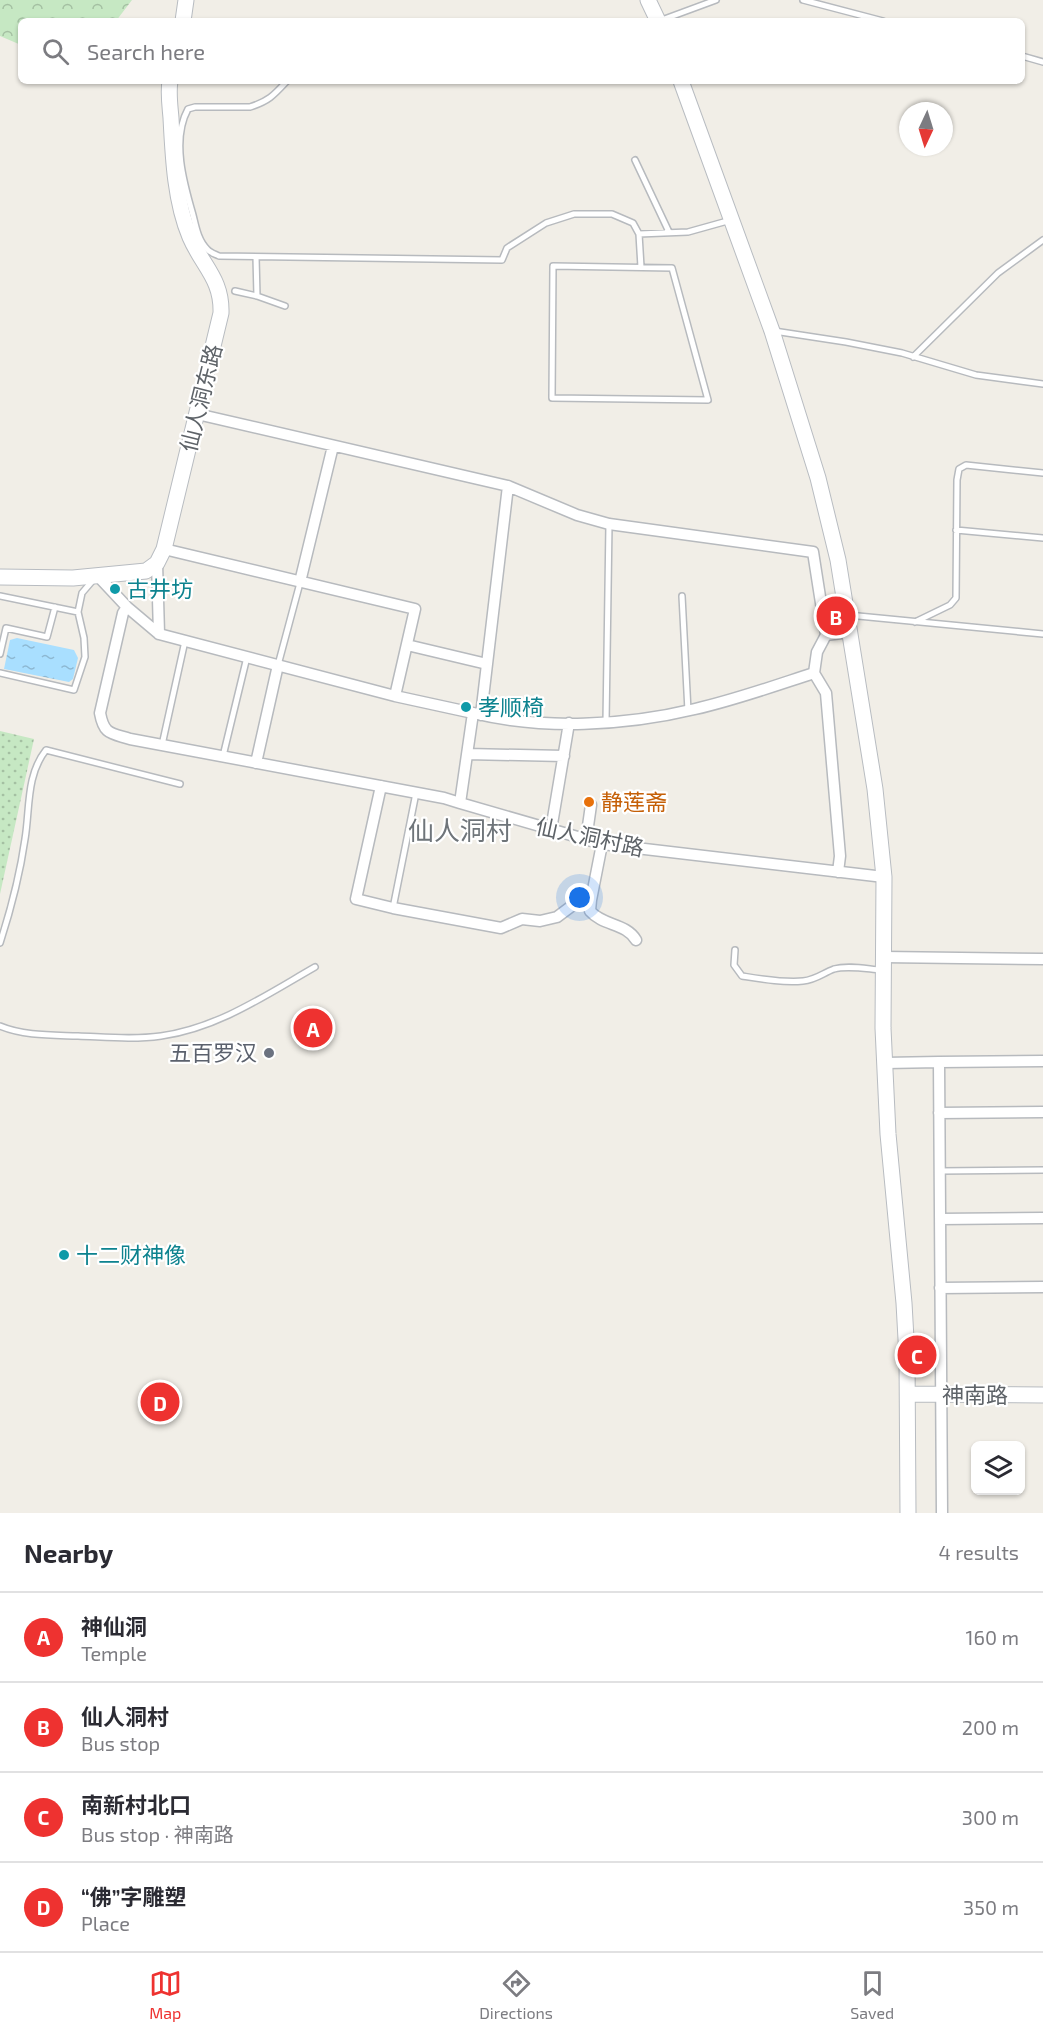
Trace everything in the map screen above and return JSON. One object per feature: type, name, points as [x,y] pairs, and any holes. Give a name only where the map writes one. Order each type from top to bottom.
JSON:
[{"type":"street","points":[[183,18],[186,0]]},
{"type":"street","points":[[648,0],[657,18]]},
{"type":"street","name":"仙人洞东路","points":[[160,556],[197,414],[221,313],[222,298],[213,275],[189,235],[180,199],[173,163],[170,84]]},
{"type":"street","points":[[682,84],[772,331],[818,478],[831,526],[875,789],[884,877],[883,964],[888,1134],[904,1303],[908,1394],[908,1513]]},
{"type":"street","points":[[197,414],[508,486],[577,515],[609,524],[813,552],[826,635],[817,652],[814,673],[826,693],[840,856],[838,872]]},
{"type":"street","points":[[300,582],[333,446]]},
{"type":"street","points":[[460,804],[467,754],[487,664],[508,486]]},
{"type":"street","points":[[0,577],[73,578],[146,571],[160,556]]},
{"type":"street","points":[[160,556],[300,582],[415,609],[395,696]]},
{"type":"street","points":[[159,634],[160,556]]},
{"type":"street","points":[[97,576],[127,607],[159,634],[395,696],[477,714],[541,724],[606,722],[687,711],[814,673]]},
{"type":"street","name":"仙人洞村路","points":[[127,607],[123,613],[100,713],[102,726],[106,732],[130,739],[444,798],[602,844],[884,877]]},
{"type":"street","points":[[826,635],[849,632]]},
{"type":"street","points":[[407,645],[487,664]]},
{"type":"street","points":[[256,763],[279,665]]},
{"type":"street","points":[[551,830],[569,723]]},
{"type":"street","points":[[467,754],[564,756]]},
{"type":"street","points":[[381,786],[356,899],[501,928],[522,919],[540,921],[557,917],[577,902],[591,900]]},
{"type":"street","points":[[586,840],[591,805]]},
{"type":"street","points":[[602,844],[590,911],[596,918],[632,933],[636,940]]},
{"type":"street","points":[[883,964],[1043,959]]},
{"type":"street","points":[[885,1063],[1043,1061]]},
{"type":"street","points":[[939,1062],[942,1513]]},
{"type":"street","points":[[939,1113],[1043,1112]]},
{"type":"street","points":[[940,1219],[1043,1218]]},
{"type":"street","points":[[940,1288],[1043,1287]]},
{"type":"street","name":"神南路","points":[[908,1394],[1043,1395]]},
{"type":"lane","points":[[667,18],[716,0]]},
{"type":"lane","points":[[803,0],[872,18]]},
{"type":"lane","points":[[1025,57],[1043,62]]},
{"type":"lane","points":[[284,84],[272,98],[250,106],[195,107],[188,110],[183,122],[180,152],[186,190],[200,239],[208,251],[219,256],[502,260],[507,248],[546,223],[574,214],[612,214],[633,223],[639,234],[641,267]]},
{"type":"lane","points":[[635,160],[669,232]]},
{"type":"lane","points":[[639,234],[688,232],[732,219]]},
{"type":"lane","points":[[913,357],[998,273],[1043,240]]},
{"type":"lane","points":[[256,257],[257,296]]},
{"type":"lane","points":[[553,266],[641,267],[672,268],[708,400],[552,398],[553,266]]},
{"type":"lane","points":[[235,291],[285,306]]},
{"type":"lane","points":[[772,331],[846,342],[913,357],[976,375],[1043,384]]},
{"type":"lane","points":[[915,622],[950,605],[956,598],[959,469],[966,465],[1043,473]]},
{"type":"lane","points":[[606,722],[609,524]]},
{"type":"lane","points":[[956,530],[1043,538]]},
{"type":"lane","points":[[0,673],[74,690],[85,657],[84,638],[78,612],[82,593],[97,576]]},
{"type":"lane","points":[[279,665],[300,582]]},
{"type":"lane","points":[[0,596],[78,612]]},
{"type":"lane","points":[[682,596],[687,711]]},
{"type":"lane","points":[[0,654],[6,628],[47,637],[55,607]]},
{"type":"lane","points":[[846,615],[1043,634]]},
{"type":"lane","points":[[162,745],[185,641]]},
{"type":"lane","points":[[223,756],[247,657]]},
{"type":"lane","points":[[0,943],[20,869],[33,773],[39,758],[46,750],[180,784]]},
{"type":"lane","points":[[393,908],[416,793]]},
{"type":"lane","points":[[735,950],[734,965],[742,976],[757,979],[803,981],[821,977],[834,969],[883,964]]},
{"type":"lane","points":[[0,1026],[28,1033],[131,1038],[160,1036],[207,1025],[230,1015],[315,967]]},
{"type":"lane","points":[[940,1171],[1043,1170]]},
{"type":"green space","points":[[0,0],[132,0],[118,18],[18,18],[18,44],[0,36]]},
{"type":"green space","points":[[0,731],[34,739],[0,894]]},
{"type":"water","points":[[17,638],[74,650],[78,658],[73,679],[69,682],[4,669],[10,640]]},
{"type":"place","name":"古井坊","points":[[115,589]]},
{"type":"place","name":"仙人洞村","points":[[836,616]]},
{"type":"place","name":"孝顺椅","points":[[466,707]]},
{"type":"place","name":"静莲斋","points":[[589,802]]},
{"type":"place","name":"神仙洞","points":[[313,1028]]},
{"type":"place","name":"五百罗汉","points":[[269,1053]]},
{"type":"place","name":"十二财神像","points":[[64,1255]]},
{"type":"place","name":"南新村北口","points":[[917,1355]]},
{"type":"place","name":"“佛”字雕塑","points":[[160,1402]]},
{"type":"district","name":"仙人洞村","points":[[460,831]]}]
